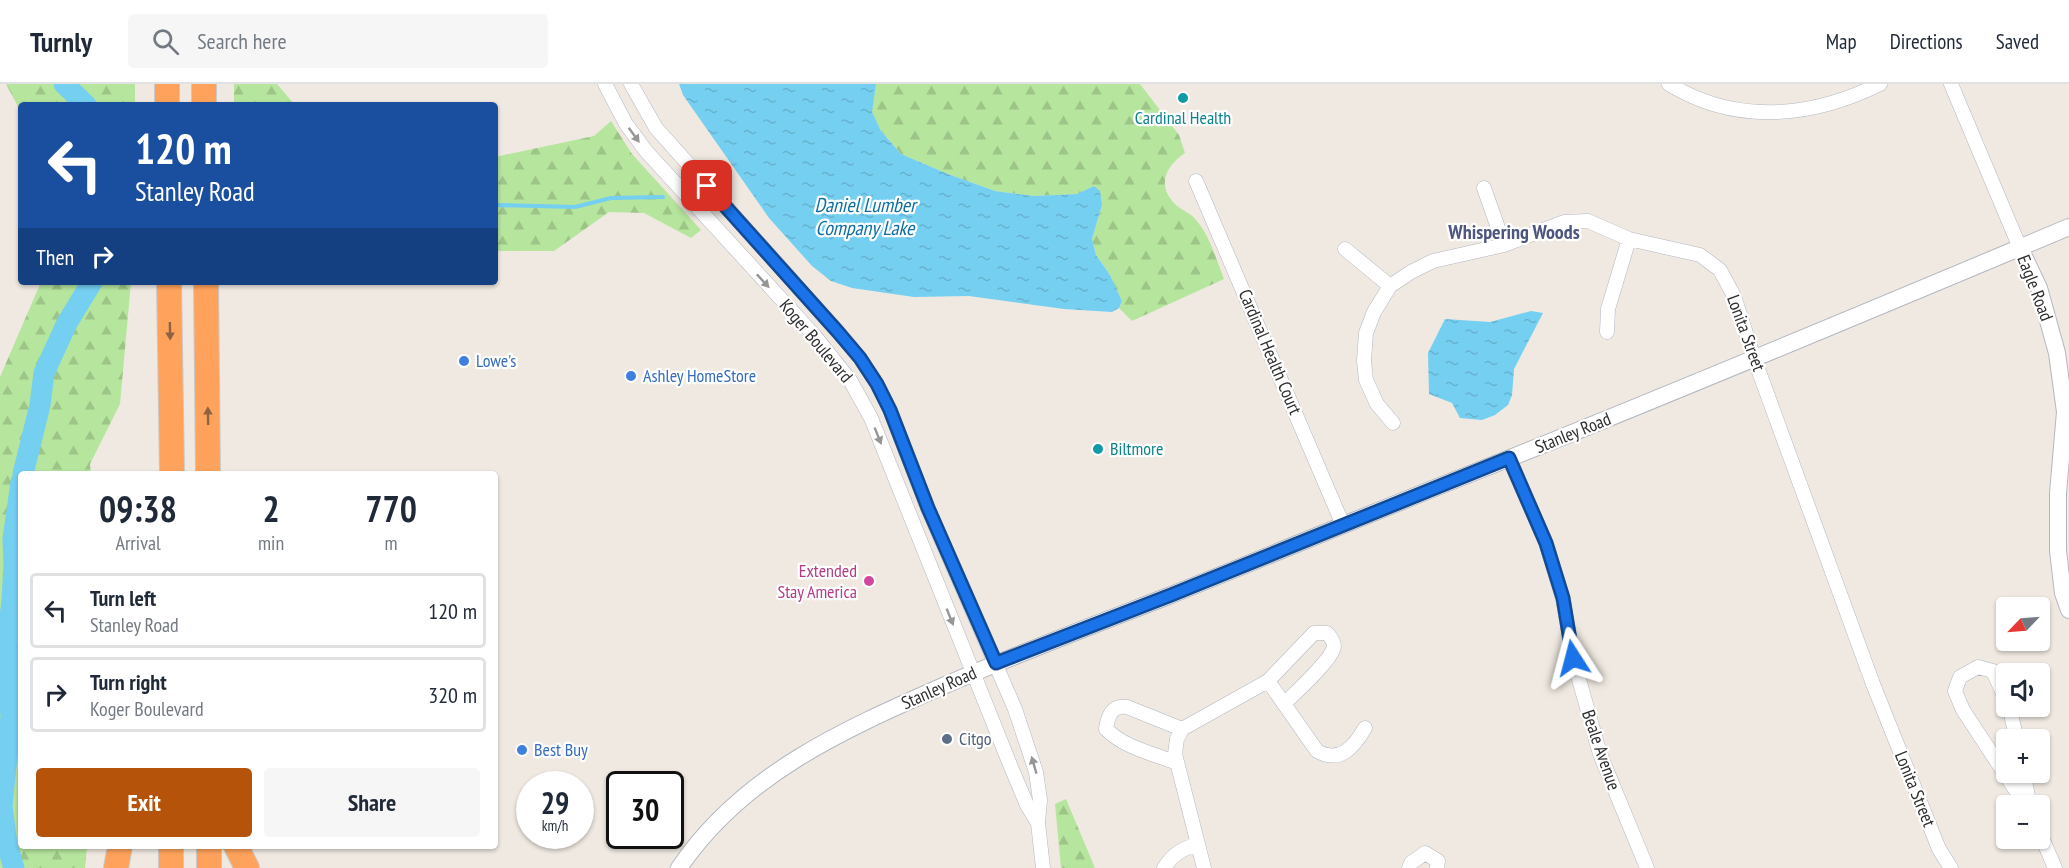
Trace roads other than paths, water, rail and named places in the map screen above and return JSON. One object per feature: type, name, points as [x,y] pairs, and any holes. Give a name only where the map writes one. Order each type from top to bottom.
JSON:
[{"type":"highway","points":[[167,84],[167,102]]},
{"type":"highway","points":[[204,84],[204,102]]},
{"type":"highway","points":[[169,285],[172,471]]},
{"type":"highway","points":[[206,285],[208,471]]},
{"type":"highway","points":[[164,471],[171,381]]},
{"type":"highway","points":[[116,868],[119,849]]},
{"type":"highway","points":[[171,849],[171,868]]},
{"type":"highway","points":[[209,849],[209,868]]},
{"type":"highway","points":[[238,849],[247,868]]},
{"type":"street","name":"Koger Boulevard","points":[[605,84],[627,124],[646,151],[814,335],[850,380],[874,427],[1027,805],[1038,823]]},
{"type":"street","name":"Koger Boulevard","points":[[631,84],[656,128],[838,332],[860,358],[877,384],[890,410],[928,508],[996,663],[1023,732],[1036,772],[1040,800],[1038,823]]},
{"type":"street","points":[[1669,84],[1715,106],[1770,113],[1833,103],[1880,84]]},
{"type":"street","name":"Eagle Road","points":[[1951,84],[2039,288],[2057,353],[2067,411],[2058,493],[2058,551],[2063,593],[2069,610]]},
{"type":"street","name":"Cardinal Health Court","points":[[1196,181],[1343,525]]},
{"type":"street","points":[[1484,188],[1504,245]]},
{"type":"street","name":"Lonita Street","points":[[1394,423],[1377,404],[1366,380],[1364,361],[1366,333],[1374,312],[1390,286],[1433,261],[1504,245],[1564,222],[1588,221],[1629,239],[1700,255],[1720,270],[1734,296],[1754,358],[1873,684],[1939,849],[1951,868]]},
{"type":"street","name":"Stanley Road","points":[[679,868],[712,825],[752,790],[790,762],[841,732],[996,663],[1509,458],[1907,296],[2069,227]]},
{"type":"street","points":[[1607,332],[1608,309],[1629,239]]},
{"type":"street","points":[[1345,249],[1390,286]]},
{"type":"street","name":"Beale Avenue","points":[[1509,458],[1546,543],[1563,598],[1573,658],[1600,754],[1647,868]]},
{"type":"street","points":[[1204,868],[1177,763],[1177,739],[1182,729],[1268,681],[1314,633],[1327,633],[1334,642],[1333,650],[1284,704]]},
{"type":"street","points":[[1996,678],[1993,671],[1978,667],[1960,677],[1955,691],[1963,710],[2021,795]]},
{"type":"street","points":[[1268,681],[1317,751],[1325,755],[1333,757],[1342,754],[1352,747],[1365,728]]},
{"type":"street","points":[[1177,763],[1112,735],[1106,729],[1107,721],[1111,711],[1118,706],[1127,707],[1182,729]]},
{"type":"street","points":[[1038,823],[1043,868]]},
{"type":"street","points":[[1164,868],[1170,859],[1182,849],[1197,844]]},
{"type":"street","points":[[2047,849],[2055,868]]},
{"type":"street","points":[[1409,868],[1411,863],[1425,853],[1437,861],[1437,868]]},
{"type":"water","name":"Daniel Lumber Company Lake","points":[[679,84],[876,84],[872,112],[881,131],[901,154],[995,191],[1034,196],[1077,194],[1094,186],[1100,191],[1102,205],[1092,239],[1096,255],[1110,275],[1122,301],[1119,308],[1112,312],[1064,309],[969,296],[914,297],[852,288],[831,281],[812,266],[769,218],[683,95]]},
{"type":"water","points":[[1531,311],[1543,313],[1514,369],[1512,395],[1508,405],[1495,415],[1482,420],[1460,418],[1452,403],[1429,394],[1428,353],[1445,319],[1490,322]]},
{"type":"waterway","points":[[64,84],[83,102]]},
{"type":"waterway","points":[[498,205],[575,207],[611,198],[663,197]]},
{"type":"waterway","points":[[24,471],[40,405],[44,373],[67,323],[90,285]]},
{"type":"waterway","points":[[14,868],[7,845],[2,806],[11,716],[7,640],[12,601],[13,539],[18,503]]},
{"type":"place","name":"Cardinal Health","points":[[1183,98]]},
{"type":"place","name":"Lowe's","points":[[464,361]]},
{"type":"place","name":"Ashley HomeStore","points":[[631,376]]},
{"type":"place","name":"Biltmore","points":[[1098,449]]},
{"type":"place","name":"Extended Stay America","points":[[869,581]]},
{"type":"place","name":"Citgo","points":[[947,739]]},
{"type":"place","name":"Best Buy","points":[[522,750]]},
{"type":"district","name":"Whispering Woods","points":[[1514,232]]}]
